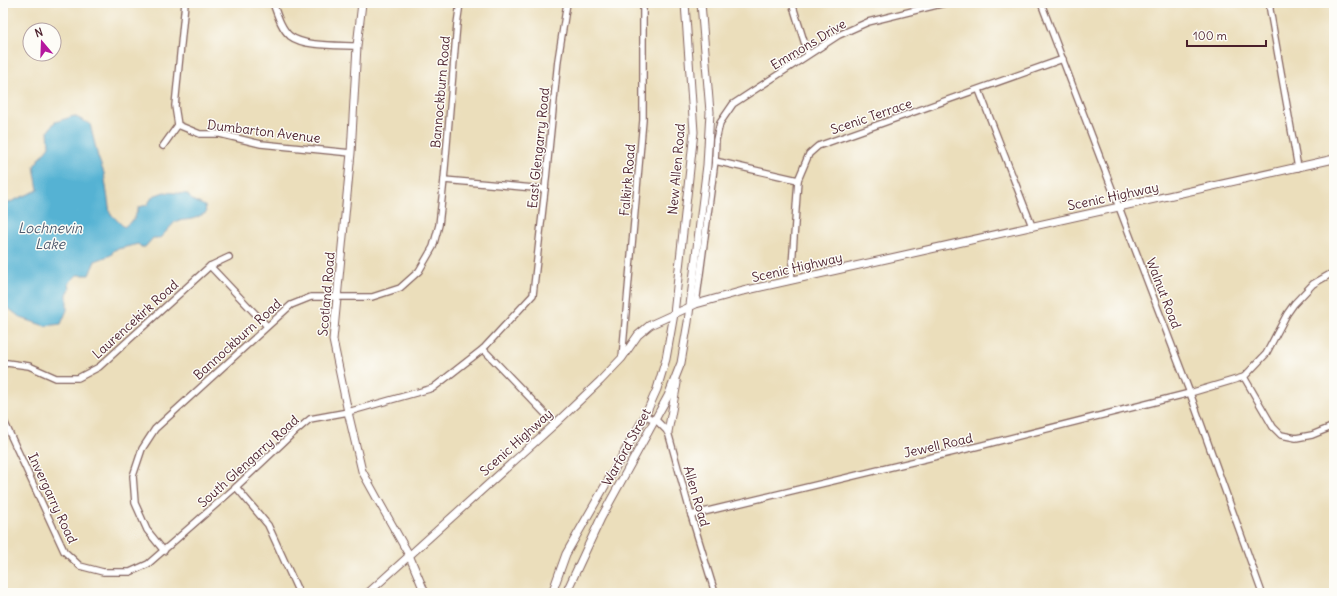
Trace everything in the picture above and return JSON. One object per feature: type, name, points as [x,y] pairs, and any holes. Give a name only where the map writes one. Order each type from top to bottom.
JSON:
[{"type":"street","points":[[162,146],[178,125],[175,106],[185,3]]},
{"type":"street","points":[[273,3],[282,26],[289,35],[295,39],[310,43],[357,46]]},
{"type":"street","name":"Scotland Road","points":[[362,3],[357,46],[351,153],[333,340],[362,471],[410,555],[425,593]]},
{"type":"street","name":"Bannockburn Road","points":[[164,551],[147,530],[134,503],[133,476],[142,449],[155,428],[291,305],[311,297],[372,297],[400,288],[419,272],[433,247],[438,225],[444,180],[460,3]]},
{"type":"street","name":"East Glengarry Road","points":[[533,295],[558,60],[567,3]]},
{"type":"street","name":"Falkirk Road","points":[[622,358],[643,120],[643,3]]},
{"type":"street","name":"New Allen Road","points":[[674,314],[694,132],[685,3]]},
{"type":"street","points":[[689,307],[707,165],[710,112],[701,3]]},
{"type":"street","points":[[792,3],[808,54]]},
{"type":"street","name":"Emmons Drive","points":[[715,161],[716,140],[720,123],[733,104],[839,35],[868,22],[945,3]]},
{"type":"street","name":"Walnut Road","points":[[1041,3],[1190,393],[1262,593]]},
{"type":"street","points":[[1270,3],[1298,168]]},
{"type":"street","name":"Scenic Terrace","points":[[792,280],[798,180],[810,154],[818,146],[1063,59]]},
{"type":"street","points":[[979,90],[1032,226]]},
{"type":"street","name":"Dumbarton Avenue","points":[[178,125],[200,134],[220,134],[261,144],[351,153]]},
{"type":"street","name":"Scenic Highway","points":[[368,593],[555,424],[622,358],[638,335],[650,325],[689,307],[744,291],[1334,159]]},
{"type":"street","points":[[696,304],[715,161],[798,180]]},
{"type":"street","points":[[444,180],[545,189]]},
{"type":"street","name":"Laurencekirk Road","points":[[3,364],[7,363],[29,366],[56,378],[78,378],[99,367],[210,266],[229,257]]},
{"type":"street","points":[[210,266],[267,326]]},
{"type":"street","points":[[1334,272],[1313,284],[1294,304],[1287,314],[1266,354],[1244,377],[1273,427],[1281,435],[1296,438],[1312,435],[1334,426]]},
{"type":"street","name":"South Glengarry Road","points":[[164,551],[310,419],[348,412],[433,388],[483,349],[533,295]]},
{"type":"street","name":"Warford Street","points":[[566,593],[601,518],[656,420],[679,371],[688,322],[689,307]]},
{"type":"street","name":"Warford Street","points":[[552,593],[566,554],[645,416],[657,389],[666,359],[674,314]]},
{"type":"street","points":[[483,349],[555,424]]},
{"type":"street","points":[[668,432],[679,371]]},
{"type":"street","name":"Jewell Road","points":[[690,515],[983,445],[1202,390],[1244,377]]},
{"type":"street","points":[[645,416],[656,420],[668,432]]},
{"type":"street","name":"Invergarry Road","points":[[3,418],[64,551],[80,566],[103,572],[130,572],[148,564],[164,551]]},
{"type":"street","name":"Allen Road","points":[[668,432],[690,515],[715,593]]},
{"type":"street","points":[[236,486],[268,525],[300,593]]},
{"type":"water","name":"Lochnevin Lake","points":[[74,116],[90,124],[98,157],[104,173],[110,213],[124,227],[134,219],[139,207],[147,205],[153,196],[164,192],[187,194],[192,200],[205,206],[206,213],[193,219],[176,221],[160,238],[153,238],[145,247],[141,247],[138,244],[114,250],[111,255],[95,261],[89,275],[77,275],[69,283],[70,289],[67,294],[67,310],[61,324],[45,326],[21,318],[3,304],[3,205],[38,190],[34,166],[49,146],[48,131],[55,122]]}]
